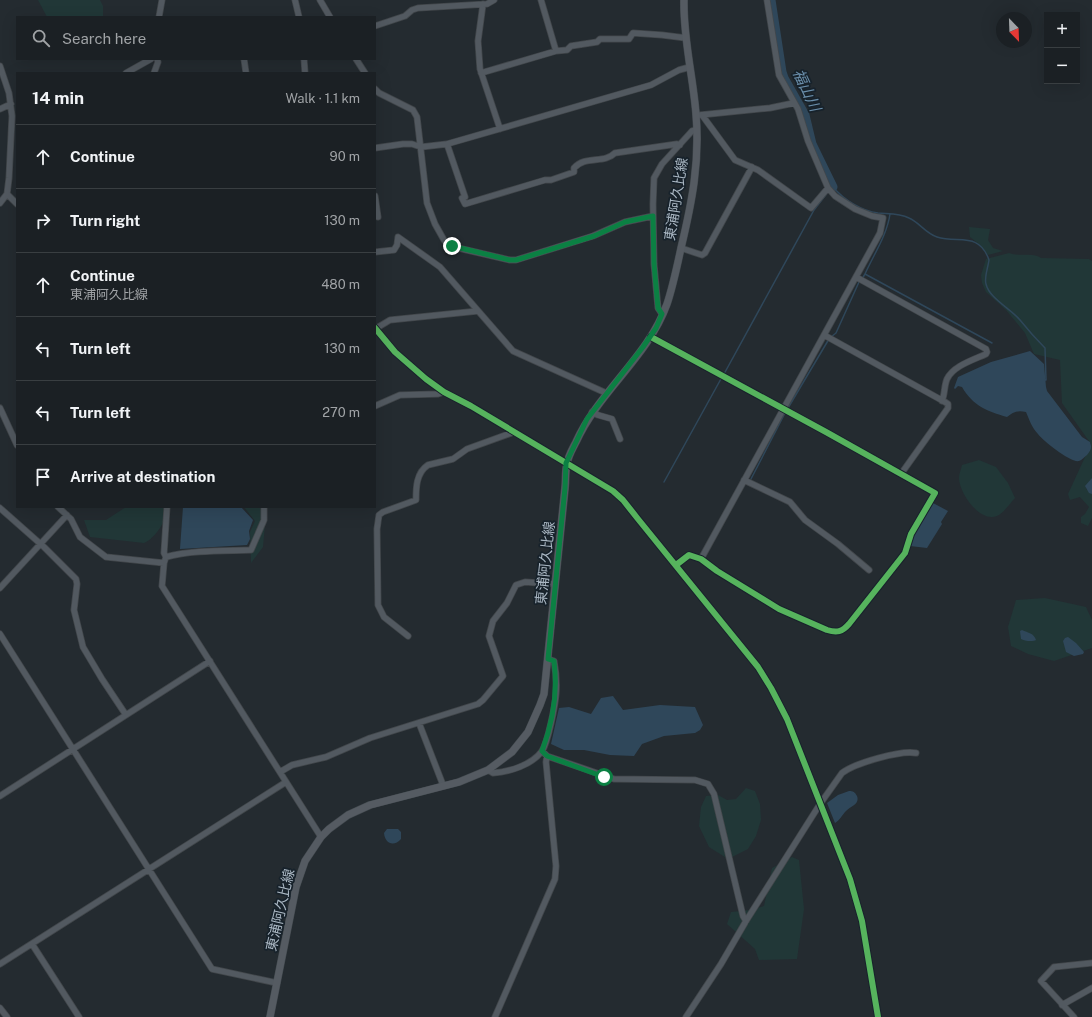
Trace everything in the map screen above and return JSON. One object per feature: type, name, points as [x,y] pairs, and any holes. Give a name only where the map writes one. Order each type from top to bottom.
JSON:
[{"type":"main road","name":"東浦阿久比線","points":[[270,1017],[296,886],[305,861],[321,837],[339,821],[359,809],[384,800],[469,778],[488,770],[512,752],[528,732],[540,705],[544,694],[548,659],[565,488],[566,463],[582,428],[592,412],[606,393],[633,362],[650,337],[662,314],[672,288],[695,183],[697,154],[696,130],[699,115],[686,38],[684,0]]},
{"type":"street","points":[[159,16],[162,0]]},
{"type":"street","points":[[295,0],[299,16]]},
{"type":"street","points":[[320,0],[329,16]]},
{"type":"street","points":[[376,26],[405,16],[412,10],[418,8],[487,4],[494,0]]},
{"type":"street","points":[[541,0],[556,51]]},
{"type":"street","points":[[701,559],[880,233],[883,218],[872,216],[855,209],[835,196],[828,188],[812,152],[801,116],[779,75],[767,0]]},
{"type":"street","points":[[483,4],[478,41],[482,73],[500,129]]},
{"type":"street","points":[[482,73],[556,51],[567,50],[571,46],[597,42],[600,39],[629,39],[633,33],[686,38]]},
{"type":"street","points":[[128,72],[149,60]]},
{"type":"street","points":[[154,72],[157,60]]},
{"type":"street","points":[[244,60],[246,72]]},
{"type":"street","points":[[304,60],[305,72]]},
{"type":"street","points":[[357,60],[364,72]]},
{"type":"street","points":[[0,66],[9,94],[12,116],[7,194],[0,203]]},
{"type":"street","points":[[376,148],[403,144],[412,144],[421,147],[447,144],[651,85],[679,70],[690,67]]},
{"type":"street","points":[[376,90],[379,93],[413,110],[417,117],[419,122],[427,203],[444,240],[449,245],[510,260],[516,260],[594,236],[625,222],[653,216]]},
{"type":"street","points":[[699,115],[770,108],[794,103]]},
{"type":"street","points":[[0,109],[11,104]]},
{"type":"street","points":[[699,115],[735,160],[752,167],[811,208],[828,188]]},
{"type":"street","points":[[662,314],[658,308],[654,264],[654,183],[656,174],[662,164],[692,131],[696,130]]},
{"type":"street","points":[[447,144],[465,197],[462,198],[465,204],[574,172],[574,168],[579,162],[611,157],[615,153],[677,144],[680,145]]},
{"type":"street","points":[[681,248],[702,255],[705,253],[752,167]]},
{"type":"street","points":[[7,194],[16,203]]},
{"type":"street","points":[[376,203],[378,217]]},
{"type":"street","points":[[376,252],[394,250],[397,245],[398,237],[440,267],[513,351],[606,393]]},
{"type":"street","points":[[856,277],[986,349],[986,354],[950,374],[945,385],[942,401]]},
{"type":"street","points":[[376,328],[390,320],[478,311]]},
{"type":"street","points":[[376,330],[400,357],[444,392],[472,406],[613,491],[623,500],[758,667],[771,688],[789,726],[850,879],[862,921],[878,1017]]},
{"type":"street","points":[[824,335],[948,404],[948,408],[900,474]]},
{"type":"street","points":[[650,337],[935,493],[911,534],[905,553],[844,630],[840,632],[828,630],[780,609],[717,571],[701,559],[689,555],[676,565]]},
{"type":"street","points":[[376,406],[400,394],[438,394],[444,392]]},
{"type":"street","points":[[0,408],[16,440]]},
{"type":"street","points":[[592,412],[612,419],[620,439]]},
{"type":"street","points":[[408,636],[384,617],[378,604],[377,529],[379,515],[383,512],[416,500],[417,482],[424,467],[453,459],[466,449],[514,432]]},
{"type":"street","points":[[744,480],[790,502],[801,516],[869,570]]},
{"type":"street","points":[[0,508],[40,544],[77,581],[74,610],[83,647],[126,715]]},
{"type":"street","points":[[59,508],[67,515],[80,537],[106,557],[165,560],[175,554],[251,550],[264,520],[264,508]]},
{"type":"street","points":[[168,508],[162,586],[321,837]]},
{"type":"street","points":[[0,588],[67,515]]},
{"type":"street","points":[[280,772],[292,765],[326,757],[370,738],[478,704],[503,676],[489,636],[493,621],[507,603],[516,585],[525,582],[556,584]]},
{"type":"street","points":[[0,634],[212,969],[277,983]]},
{"type":"street","points":[[488,770],[493,773],[504,772],[529,762],[542,751],[547,738],[556,695],[554,661],[548,659]]},
{"type":"street","points":[[0,796],[210,661]]},
{"type":"street","points":[[419,723],[443,785]]},
{"type":"street","points":[[542,751],[547,756],[604,777],[614,779],[695,780],[708,784],[714,794],[743,916],[746,921]]},
{"type":"street","points":[[686,1017],[721,964],[746,921],[820,804],[842,772],[853,765],[904,752],[916,753]]},
{"type":"street","points":[[495,1017],[555,879],[556,866],[546,762],[547,756]]},
{"type":"street","points":[[0,964],[286,782]]},
{"type":"street","points":[[32,944],[79,1017]]},
{"type":"street","points":[[1074,1017],[1041,981],[1054,967],[1092,963]]},
{"type":"street","points":[[1062,1005],[1092,988]]},
{"type":"street","points":[[0,1008],[7,1017]]},
{"type":"green space","points":[[38,0],[100,0],[103,6],[103,16],[46,16]]},
{"type":"green space","points":[[969,227],[990,229],[988,240],[993,248],[1003,251],[988,255],[980,245],[970,237]]},
{"type":"green space","points":[[1009,253],[1018,255],[1034,255],[1041,258],[1089,259],[1092,261],[1092,478],[1086,489],[1092,492],[1092,518],[1088,526],[1081,523],[1081,517],[1085,514],[1089,507],[1080,497],[1070,500],[1068,494],[1091,444],[1062,403],[1060,360],[1034,354],[1025,333],[1006,310],[986,292],[982,283],[981,275],[986,259]]},
{"type":"green space","points":[[979,460],[996,467],[1008,483],[1015,498],[1000,515],[990,517],[978,511],[967,498],[960,484],[959,476],[962,465]]},
{"type":"green space","points":[[124,508],[164,508],[165,519],[156,534],[144,543],[90,537],[84,520],[106,520]]},
{"type":"green space","points":[[245,508],[260,508],[265,525],[263,547],[251,563],[250,532],[255,521]]},
{"type":"green space","points":[[1045,598],[1086,607],[1092,620],[1092,648],[1054,661],[1028,654],[1011,646],[1008,627],[1016,600]]},
{"type":"green space","points":[[746,788],[755,791],[760,804],[761,820],[756,836],[748,849],[728,859],[709,847],[699,826],[701,807],[706,796],[718,795],[727,800],[736,799]]},
{"type":"green space","points":[[792,857],[799,860],[804,909],[797,959],[759,960],[755,949],[727,924],[731,912],[751,910],[764,906],[772,868]]},
{"type":"water","points":[[1030,351],[1044,364],[1047,391],[1082,437],[1090,442],[1090,450],[1080,461],[1070,459],[1045,441],[1034,429],[1026,412],[1016,412],[1007,417],[1000,415],[981,407],[971,399],[962,387],[958,386],[955,389],[954,388],[958,377],[991,362]]},
{"type":"water","points":[[1092,478],[1092,494],[1089,493],[1085,486]]},
{"type":"water","points":[[933,503],[948,511],[941,522],[942,524],[927,548],[910,546],[912,538]]},
{"type":"water","points":[[183,508],[242,508],[253,520],[249,531],[250,539],[247,545],[180,549]]},
{"type":"water","points":[[1022,630],[1032,635],[1036,640],[1028,641],[1021,639],[1020,631]]},
{"type":"water","points":[[1068,637],[1084,652],[1083,654],[1074,656],[1066,652],[1063,641]]},
{"type":"water","points":[[613,696],[623,710],[660,705],[695,707],[703,725],[700,730],[695,733],[664,736],[642,744],[634,756],[610,755],[584,750],[564,750],[551,744],[559,708],[569,707],[591,714],[601,698]]},
{"type":"water","points":[[849,791],[853,792],[858,799],[854,805],[835,823],[827,803],[838,795]]},
{"type":"water","points":[[387,829],[398,829],[401,832],[401,839],[393,844],[388,842],[384,833]]},
{"type":"waterway","name":"福山川","points":[[771,0],[782,72],[805,115],[812,144],[833,187]]},
{"type":"waterway","points":[[831,189],[833,187],[848,200],[866,210],[905,216],[937,237],[967,240],[980,245],[985,251],[989,260],[985,278],[991,294],[1016,316],[1045,348],[1045,380]]},
{"type":"waterway","points":[[724,374],[814,210],[828,192]]},
{"type":"waterway","points":[[890,214],[883,237],[865,274],[992,343]]},
{"type":"waterway","points":[[862,279],[865,274]]},
{"type":"waterway","points":[[831,337],[836,333],[859,282]]},
{"type":"waterway","points":[[751,479],[785,413],[829,339]]},
{"type":"waterway","points":[[664,482],[722,377]]},
{"type":"cycle path","points":[[376,329],[395,352],[426,379],[444,392],[471,406],[613,491],[623,500],[758,667],[787,719],[850,879],[862,921],[878,1017]]},
{"type":"cycle path","points":[[651,337],[935,493],[911,534],[905,553],[849,624],[844,629],[839,631],[827,630],[779,609],[717,571],[701,559],[689,555],[676,565]]},
{"type":"route","points":[[452,246],[510,260],[516,260],[594,236],[625,222],[653,216],[653,249],[658,308],[662,314],[656,328],[633,362],[606,393],[587,419],[566,463],[565,488],[548,659],[554,661],[556,695],[547,738],[542,751],[547,756],[604,777]]}]
